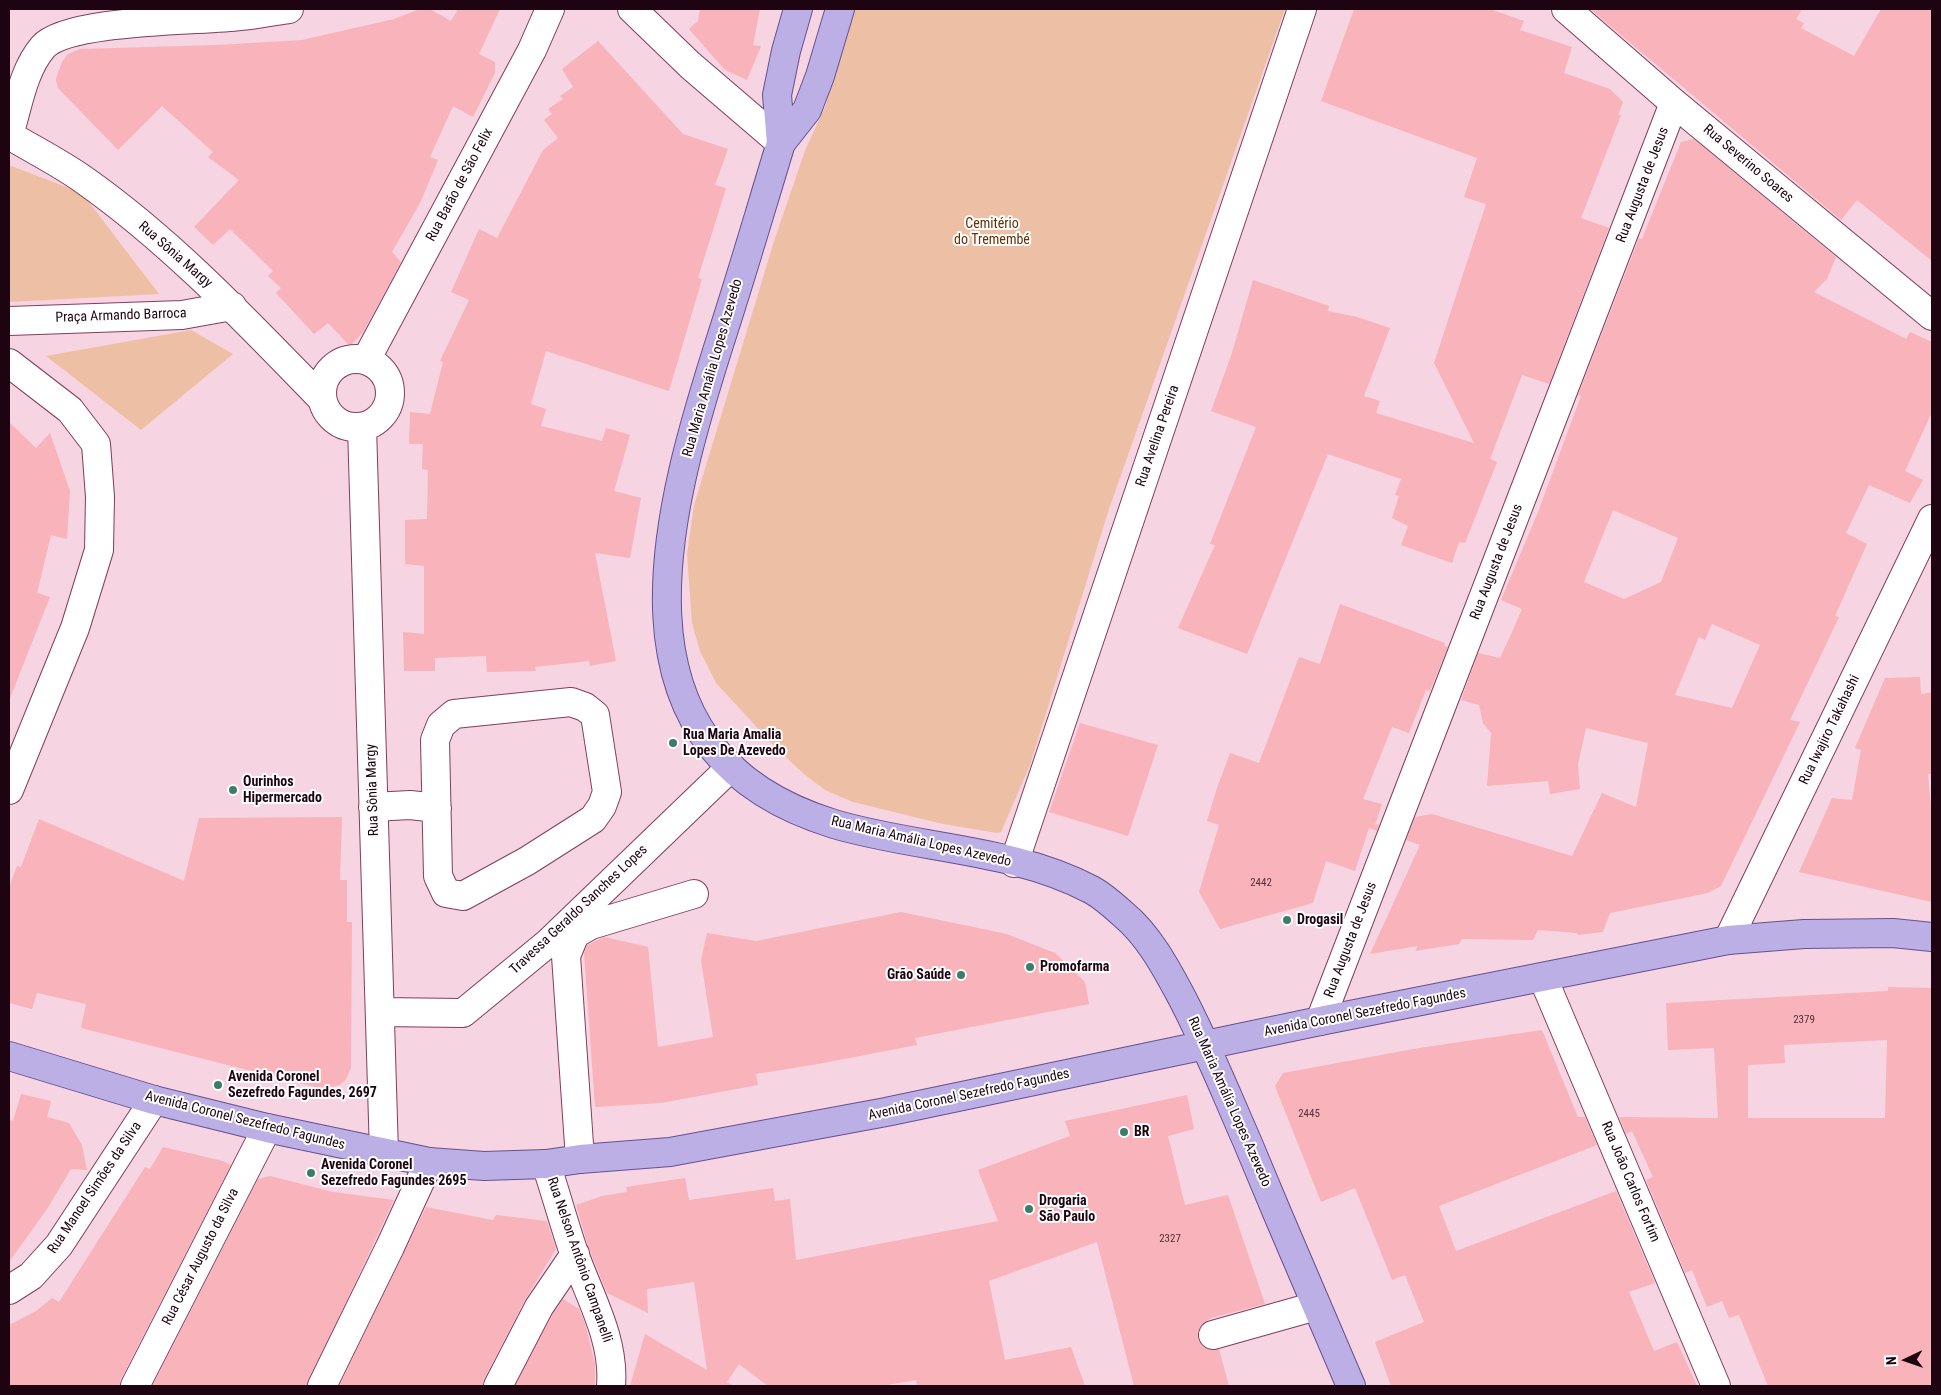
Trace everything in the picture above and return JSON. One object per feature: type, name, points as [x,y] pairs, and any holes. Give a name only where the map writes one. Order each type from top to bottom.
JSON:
[{"type":"main road","name":"Rua Maria Amália Lopes Azevedo","points":[[781,143],[777,95],[786,51],[798,9]]},
{"type":"main road","name":"Rua Maria Amália Lopes Azevedo","points":[[840,9],[820,76],[807,110],[781,143],[695,419],[673,518],[666,583],[669,648],[681,694],[702,734],[731,767],[756,786],[796,810],[836,824],[1014,862],[1059,876],[1096,892],[1129,918],[1164,966],[1207,1046],[1351,1386]]},
{"type":"main road","name":"Avenida Coronel Sezefredo Fagundes","points":[[9,1056],[154,1100],[266,1128],[384,1154],[429,1162],[484,1166],[546,1164],[680,1150],[886,1112],[1728,940],[1804,934],[1892,933],[1932,936]]},
{"type":"street","points":[[9,135],[29,71],[44,46],[61,36],[88,29],[240,16],[289,9]]},
{"type":"street","name":"Rua Barão de São Felix","points":[[366,360],[532,50],[550,9]]},
{"type":"street","points":[[632,9],[690,66],[781,143]]},
{"type":"street","name":"Rua Avelina Pereira","points":[[1014,862],[1302,9]]},
{"type":"street","name":"Rua Severino Soares","points":[[1566,9],[1674,103],[1932,316]]},
{"type":"street","name":"Rua Augusta de Jesus","points":[[1320,1022],[1674,103]]},
{"type":"street","name":"Rua Sônia Margy","points":[[9,135],[84,180],[156,237],[232,306],[322,399],[331,418],[351,428],[362,427],[384,1154]]},
{"type":"street","name":"Praça Armando Barroca","points":[[9,321],[182,315],[232,306]]},
{"type":"street","points":[[322,399],[326,376],[333,367],[343,361],[355,359],[366,360],[376,366],[385,375],[390,397],[387,407],[381,416],[372,423],[362,427]]},
{"type":"street","points":[[9,363],[70,410],[96,444],[100,497],[99,550],[75,628],[9,790]]},
{"type":"street","name":"Rua Iwajiro Takahashi","points":[[1728,940],[1932,519]]},
{"type":"street","points":[[572,702],[585,707],[596,715],[607,792],[602,806],[593,819],[526,861],[464,896],[446,893],[438,876],[437,808],[435,740],[441,725],[454,714],[572,702]]},
{"type":"street","name":"Travessa Geraldo Sanches Lopes","points":[[380,1012],[463,1013],[548,943],[731,767]]},
{"type":"street","points":[[373,807],[410,805],[437,808]]},
{"type":"street","points":[[580,1159],[566,956],[575,934],[592,925],[694,894]]},
{"type":"street","name":"Rua João Carlos Fortim","points":[[1543,978],[1716,1386]]},
{"type":"street","name":"Rua Manoel Simões da Silva","points":[[9,1290],[31,1276],[59,1245],[154,1100]]},
{"type":"street","name":"Rua César Augusto da Silva","points":[[135,1386],[266,1128]]},
{"type":"street","points":[[322,1386],[429,1162]]},
{"type":"street","name":"Rua Nelson Antônio Campanelli","points":[[546,1164],[575,1254],[610,1352],[611,1386]]},
{"type":"street","points":[[498,1386],[539,1306],[575,1254]]},
{"type":"street","points":[[1213,1335],[1316,1306]]},
{"type":"green space","name":"Cemitério do Tremembé","points":[[854,9],[1285,9],[1108,512],[1030,765],[1001,832],[997,833],[943,824],[853,802],[825,790],[804,774],[776,748],[716,683],[700,651],[692,623],[687,554],[694,505],[775,238],[806,148],[825,107]]},
{"type":"green space","points":[[9,165],[82,193],[159,294],[9,302]]},
{"type":"green space","points":[[191,330],[233,354],[141,430],[46,356]]},
{"type":"building","points":[[420,9],[430,9],[451,21],[458,9],[500,9],[479,54],[495,62],[495,73],[473,117],[453,106],[430,157],[438,160],[421,201],[392,252],[401,262],[364,331],[350,346],[328,323],[314,334],[276,293],[281,288],[268,276],[273,271],[230,229],[213,245],[194,227],[239,180],[208,157],[213,152],[162,106],[118,150],[58,88],[56,79],[62,62],[68,54],[80,49],[216,45],[302,40],[394,19]]},
{"type":"building","points":[[700,9],[760,9],[753,45],[761,46],[747,80],[725,70],[689,29],[698,21]]},
{"type":"building","points":[[1354,9],[1490,9],[1524,21],[1520,30],[1572,47],[1564,73],[1610,89],[1623,102],[1618,115],[1621,115],[1581,218],[1609,228],[1549,384],[1522,375],[1490,459],[1497,462],[1465,543],[1459,542],[1452,563],[1401,545],[1408,526],[1392,518],[1399,496],[1395,495],[1401,479],[1328,454],[1247,654],[1178,628],[1215,545],[1210,544],[1256,427],[1211,411],[1231,356],[1253,280],[1329,306],[1328,311],[1357,317],[1390,328],[1364,396],[1380,401],[1376,413],[1474,443],[1434,363],[1486,204],[1464,197],[1477,158],[1321,101]]},
{"type":"building","points":[[1590,9],[1802,9],[1796,19],[1804,23],[1801,28],[1854,56],[1881,9],[1932,9],[1932,261],[1857,200],[1841,220]]},
{"type":"building","points":[[598,41],[683,134],[728,149],[715,185],[726,188],[698,278],[702,279],[669,391],[546,351],[531,404],[546,409],[541,426],[602,441],[606,428],[630,435],[614,491],[641,498],[630,558],[595,553],[616,661],[590,666],[589,661],[535,667],[536,671],[487,672],[486,656],[435,658],[435,671],[404,671],[403,632],[424,634],[424,566],[405,564],[405,520],[427,519],[428,470],[422,469],[423,444],[409,444],[410,412],[430,414],[443,362],[440,361],[469,300],[451,292],[479,229],[497,238],[543,150],[558,138],[544,120],[552,114],[548,109],[563,99],[560,96],[573,87],[562,69]]},
{"type":"building","points":[[1694,139],[1836,257],[1827,279],[1814,292],[1906,339],[1910,332],[1932,342],[1932,412],[1905,471],[1923,480],[1910,503],[1869,485],[1846,533],[1867,544],[1835,616],[1839,617],[1790,720],[1800,722],[1721,886],[1708,893],[1610,913],[1603,932],[1578,935],[1577,933],[1538,930],[1533,940],[1462,939],[1459,944],[1415,951],[1418,946],[1370,954],[1420,845],[1406,840],[1415,817],[1432,814],[1572,856],[1602,793],[1636,807],[1648,743],[1586,728],[1578,764],[1580,789],[1550,794],[1548,781],[1487,786],[1491,733],[1483,723],[1479,705],[1461,700],[1478,653],[1500,658],[1522,609],[1501,600],[1538,512],[1581,396],[1578,395],[1639,238],[1642,239],[1681,142]],"holes":[[[1613,510],[1678,538],[1661,582],[1624,599],[1584,582]],[[1712,624],[1760,645],[1732,708],[1675,695],[1699,637],[1705,640]]]},
{"type":"building","points":[[9,422],[36,448],[50,433],[70,491],[67,539],[51,535],[37,593],[50,597],[10,698]]},
{"type":"building","points":[[1340,604],[1445,643],[1444,646],[1448,647],[1430,691],[1426,690],[1409,733],[1392,727],[1363,799],[1382,804],[1375,825],[1379,824],[1377,831],[1369,828],[1355,871],[1326,861],[1313,903],[1220,929],[1199,892],[1219,825],[1207,821],[1217,788],[1230,753],[1259,763],[1299,657],[1320,664]]},
{"type":"building","points":[[1920,677],[1921,694],[1932,692],[1932,774],[1928,774],[1932,821],[1932,902],[1799,872],[1832,798],[1852,800],[1861,750],[1855,748],[1885,678]]},
{"type":"building","points":[[1080,723],[1158,745],[1128,836],[1049,812]]},
{"type":"building","points":[[342,817],[340,880],[347,880],[347,922],[352,922],[351,1068],[346,1079],[340,1085],[323,1089],[81,1028],[86,1004],[37,993],[32,1009],[9,1003],[9,887],[17,866],[21,867],[39,819],[184,881],[199,818]]},
{"type":"building","points":[[901,912],[1007,934],[1055,953],[1085,982],[1089,1004],[915,1038],[917,1045],[756,1074],[758,1085],[661,1103],[595,1107],[584,953],[587,945],[604,937],[648,947],[658,1047],[713,1037],[701,960],[707,933],[756,941]]},
{"type":"building","points":[[1888,987],[1932,988],[1932,1386],[1768,1386],[1739,1315],[1729,1318],[1722,1301],[1707,1307],[1692,1270],[1685,1273],[1646,1180],[1653,1177],[1632,1131],[1626,1134],[1619,1117],[1718,1118],[1714,1048],[1668,1050],[1666,1003],[1888,991]],"holes":[[[1887,1040],[1885,1118],[1748,1118],[1748,1065],[1785,1063],[1784,1045]]]},
{"type":"building","points":[[1542,1030],[1578,1117],[1585,1117],[1597,1145],[1439,1206],[1456,1251],[1616,1191],[1655,1283],[1629,1292],[1654,1351],[1677,1342],[1697,1386],[1391,1386],[1375,1342],[1424,1322],[1405,1275],[1392,1280],[1355,1188],[1321,1202],[1275,1086],[1283,1073],[1419,1048]]},
{"type":"building","points":[[21,1094],[51,1101],[47,1117],[69,1123],[82,1145],[87,1170],[71,1169],[47,1209],[9,1262],[9,1120],[13,1121]]},
{"type":"building","points":[[1187,1095],[1194,1129],[1168,1136],[1185,1205],[1228,1195],[1265,1304],[1211,1318],[1202,1324],[1198,1331],[1198,1340],[1202,1346],[1210,1350],[1219,1349],[1229,1386],[1134,1386],[1097,1242],[989,1281],[1005,1360],[1071,1347],[1085,1386],[917,1386],[916,1380],[882,1386],[768,1386],[739,1364],[727,1382],[734,1386],[630,1386],[645,1334],[707,1370],[694,1282],[647,1289],[648,1313],[607,1293],[588,1246],[576,1205],[602,1196],[627,1192],[626,1187],[685,1178],[689,1200],[773,1188],[775,1201],[790,1199],[796,1260],[998,1221],[978,1170],[1070,1136],[1065,1121]]},
{"type":"building","points":[[163,1147],[223,1161],[231,1165],[119,1386],[9,1386],[9,1325],[36,1311],[52,1298],[59,1302],[145,1167],[150,1169]]},
{"type":"building","points":[[270,1176],[333,1192],[394,1200],[307,1386],[152,1386],[258,1179]]},
{"type":"building","points":[[426,1207],[493,1220],[496,1215],[547,1221],[556,1249],[525,1300],[482,1386],[339,1386]]},
{"type":"building","points":[[563,1299],[579,1309],[585,1323],[595,1364],[595,1386],[515,1386],[552,1315]]},
{"type":"place","name":"Rua Maria Amalia Lopes De Azevedo","points":[[673,743]]},
{"type":"place","name":"Ourinhos Hipermercado","points":[[233,790]]},
{"type":"place","name":"Drogasil","points":[[1287,920]]},
{"type":"place","name":"Promofarma","points":[[1030,967]]},
{"type":"place","name":"Grão Saúde","points":[[961,975]]},
{"type":"place","name":"Avenida Coronel Sezefredo Fagundes, 2697","points":[[218,1085]]},
{"type":"place","name":"BR","points":[[1124,1132]]},
{"type":"place","name":"Avenida Coronel Sezefredo Fagundes 2695","points":[[311,1173]]},
{"type":"place","name":"Drogaria São Paulo","points":[[1029,1209]]}]
